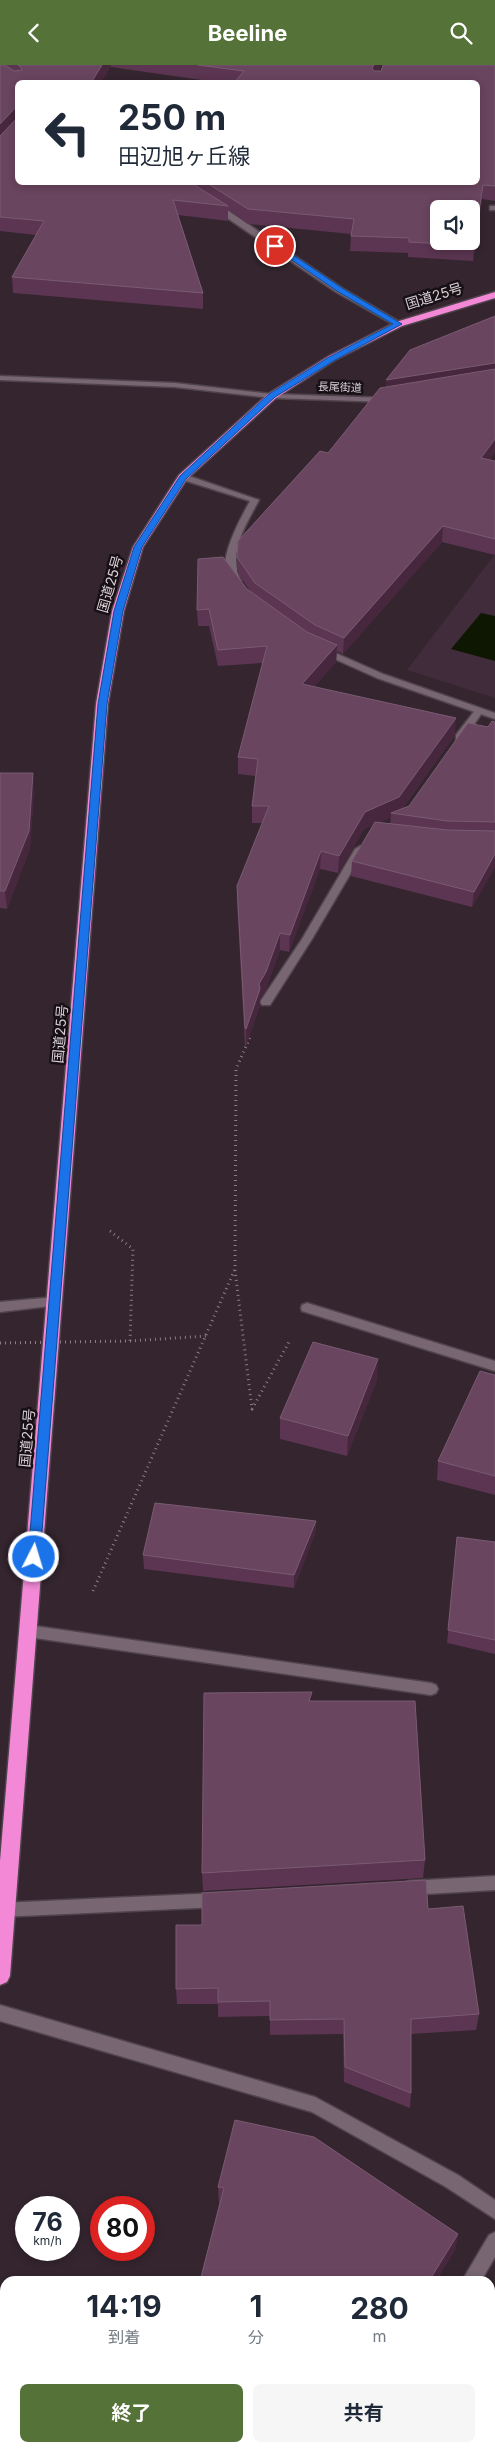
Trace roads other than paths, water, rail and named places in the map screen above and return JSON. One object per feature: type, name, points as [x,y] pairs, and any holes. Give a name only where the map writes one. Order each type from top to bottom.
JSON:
[{"type":"highway","name":"国道25号","points":[[0,1967],[2,1911],[28,1631],[102,704],[118,611],[138,547],[183,477],[272,396],[332,358],[399,324],[495,295]]},
{"type":"street","points":[[210,203],[339,290],[399,324]]},
{"type":"street","name":"長尾街道","points":[[0,378],[175,385],[272,396],[382,400],[401,397]]},
{"type":"street","points":[[183,477],[255,500],[232,547],[230,573],[241,587]]},
{"type":"street","points":[[311,645],[380,676],[495,716]]},
{"type":"street","points":[[452,749],[479,711]]},
{"type":"street","points":[[266,1002],[307,939],[365,841]]},
{"type":"street","points":[[0,1307],[54,1302]]},
{"type":"street","points":[[307,1308],[495,1366]]},
{"type":"street","points":[[28,1631],[431,1689]]},
{"type":"street","points":[[397,1889],[495,1883]]},
{"type":"street","points":[[2,1911],[231,1899]]},
{"type":"street","points":[[0,2013],[315,2105],[452,2181],[495,2210]]},
{"type":"street","points":[[474,2276],[495,2241]]}]
